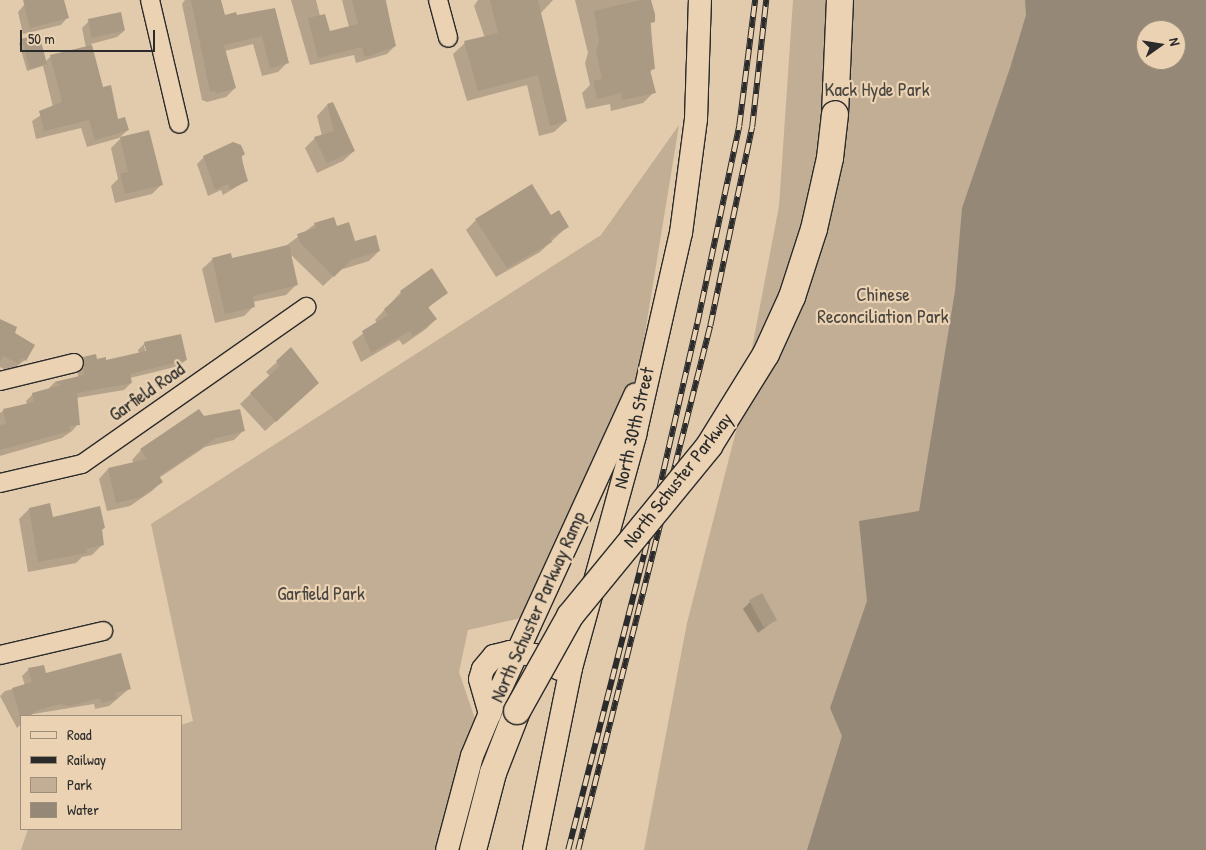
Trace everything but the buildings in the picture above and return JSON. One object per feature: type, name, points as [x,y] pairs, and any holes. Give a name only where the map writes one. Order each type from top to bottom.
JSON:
[{"type":"highway","name":"North Schuster Parkway","points":[[473,850],[493,773],[517,712],[570,616],[709,446],[766,354],[792,297],[814,229],[825,186],[835,114],[840,0]]},
{"type":"main road","name":"North 30th Street","points":[[535,840],[571,668],[635,435],[647,372],[673,270],[690,178],[699,72],[700,0]]},
{"type":"main road","name":"North Schuster Parkway Ramp","points":[[448,850],[460,794],[490,714],[481,686],[483,669],[496,655],[517,653],[611,443],[647,372]]},
{"type":"main road","points":[[517,653],[548,657],[557,665],[560,674],[536,788],[535,840]]},
{"type":"street","points":[[150,0],[179,124]]},
{"type":"street","points":[[438,0],[448,38]]},
{"type":"street","name":"Garfield Road","points":[[0,484],[82,464],[306,307]]},
{"type":"street","points":[[0,381],[74,363]]},
{"type":"street","points":[[0,655],[103,630]]},
{"type":"green space","name":"Chinese Reconciliation Park","points":[[793,0],[1081,0],[837,850],[644,850],[687,623],[737,427],[779,206]]},
{"type":"green space","name":"Garfield Park","points":[[679,125],[639,370],[556,560],[526,617],[468,630],[459,672],[475,719],[440,850],[21,850],[28,830],[182,830],[182,725],[193,721],[151,524],[601,235]]},
{"type":"water","points":[[1025,0],[1206,0],[1206,850],[807,850],[842,736],[830,708],[867,601],[859,521],[919,511],[955,291],[962,208],[1026,15]]},
{"type":"railway","points":[[568,850],[644,555],[697,324],[739,126],[755,0]]},
{"type":"railway","points":[[578,850],[710,326],[752,127],[766,0]]},
{"type":"park label","name":"Kack Hyde Park","points":[[877,90]]}]
